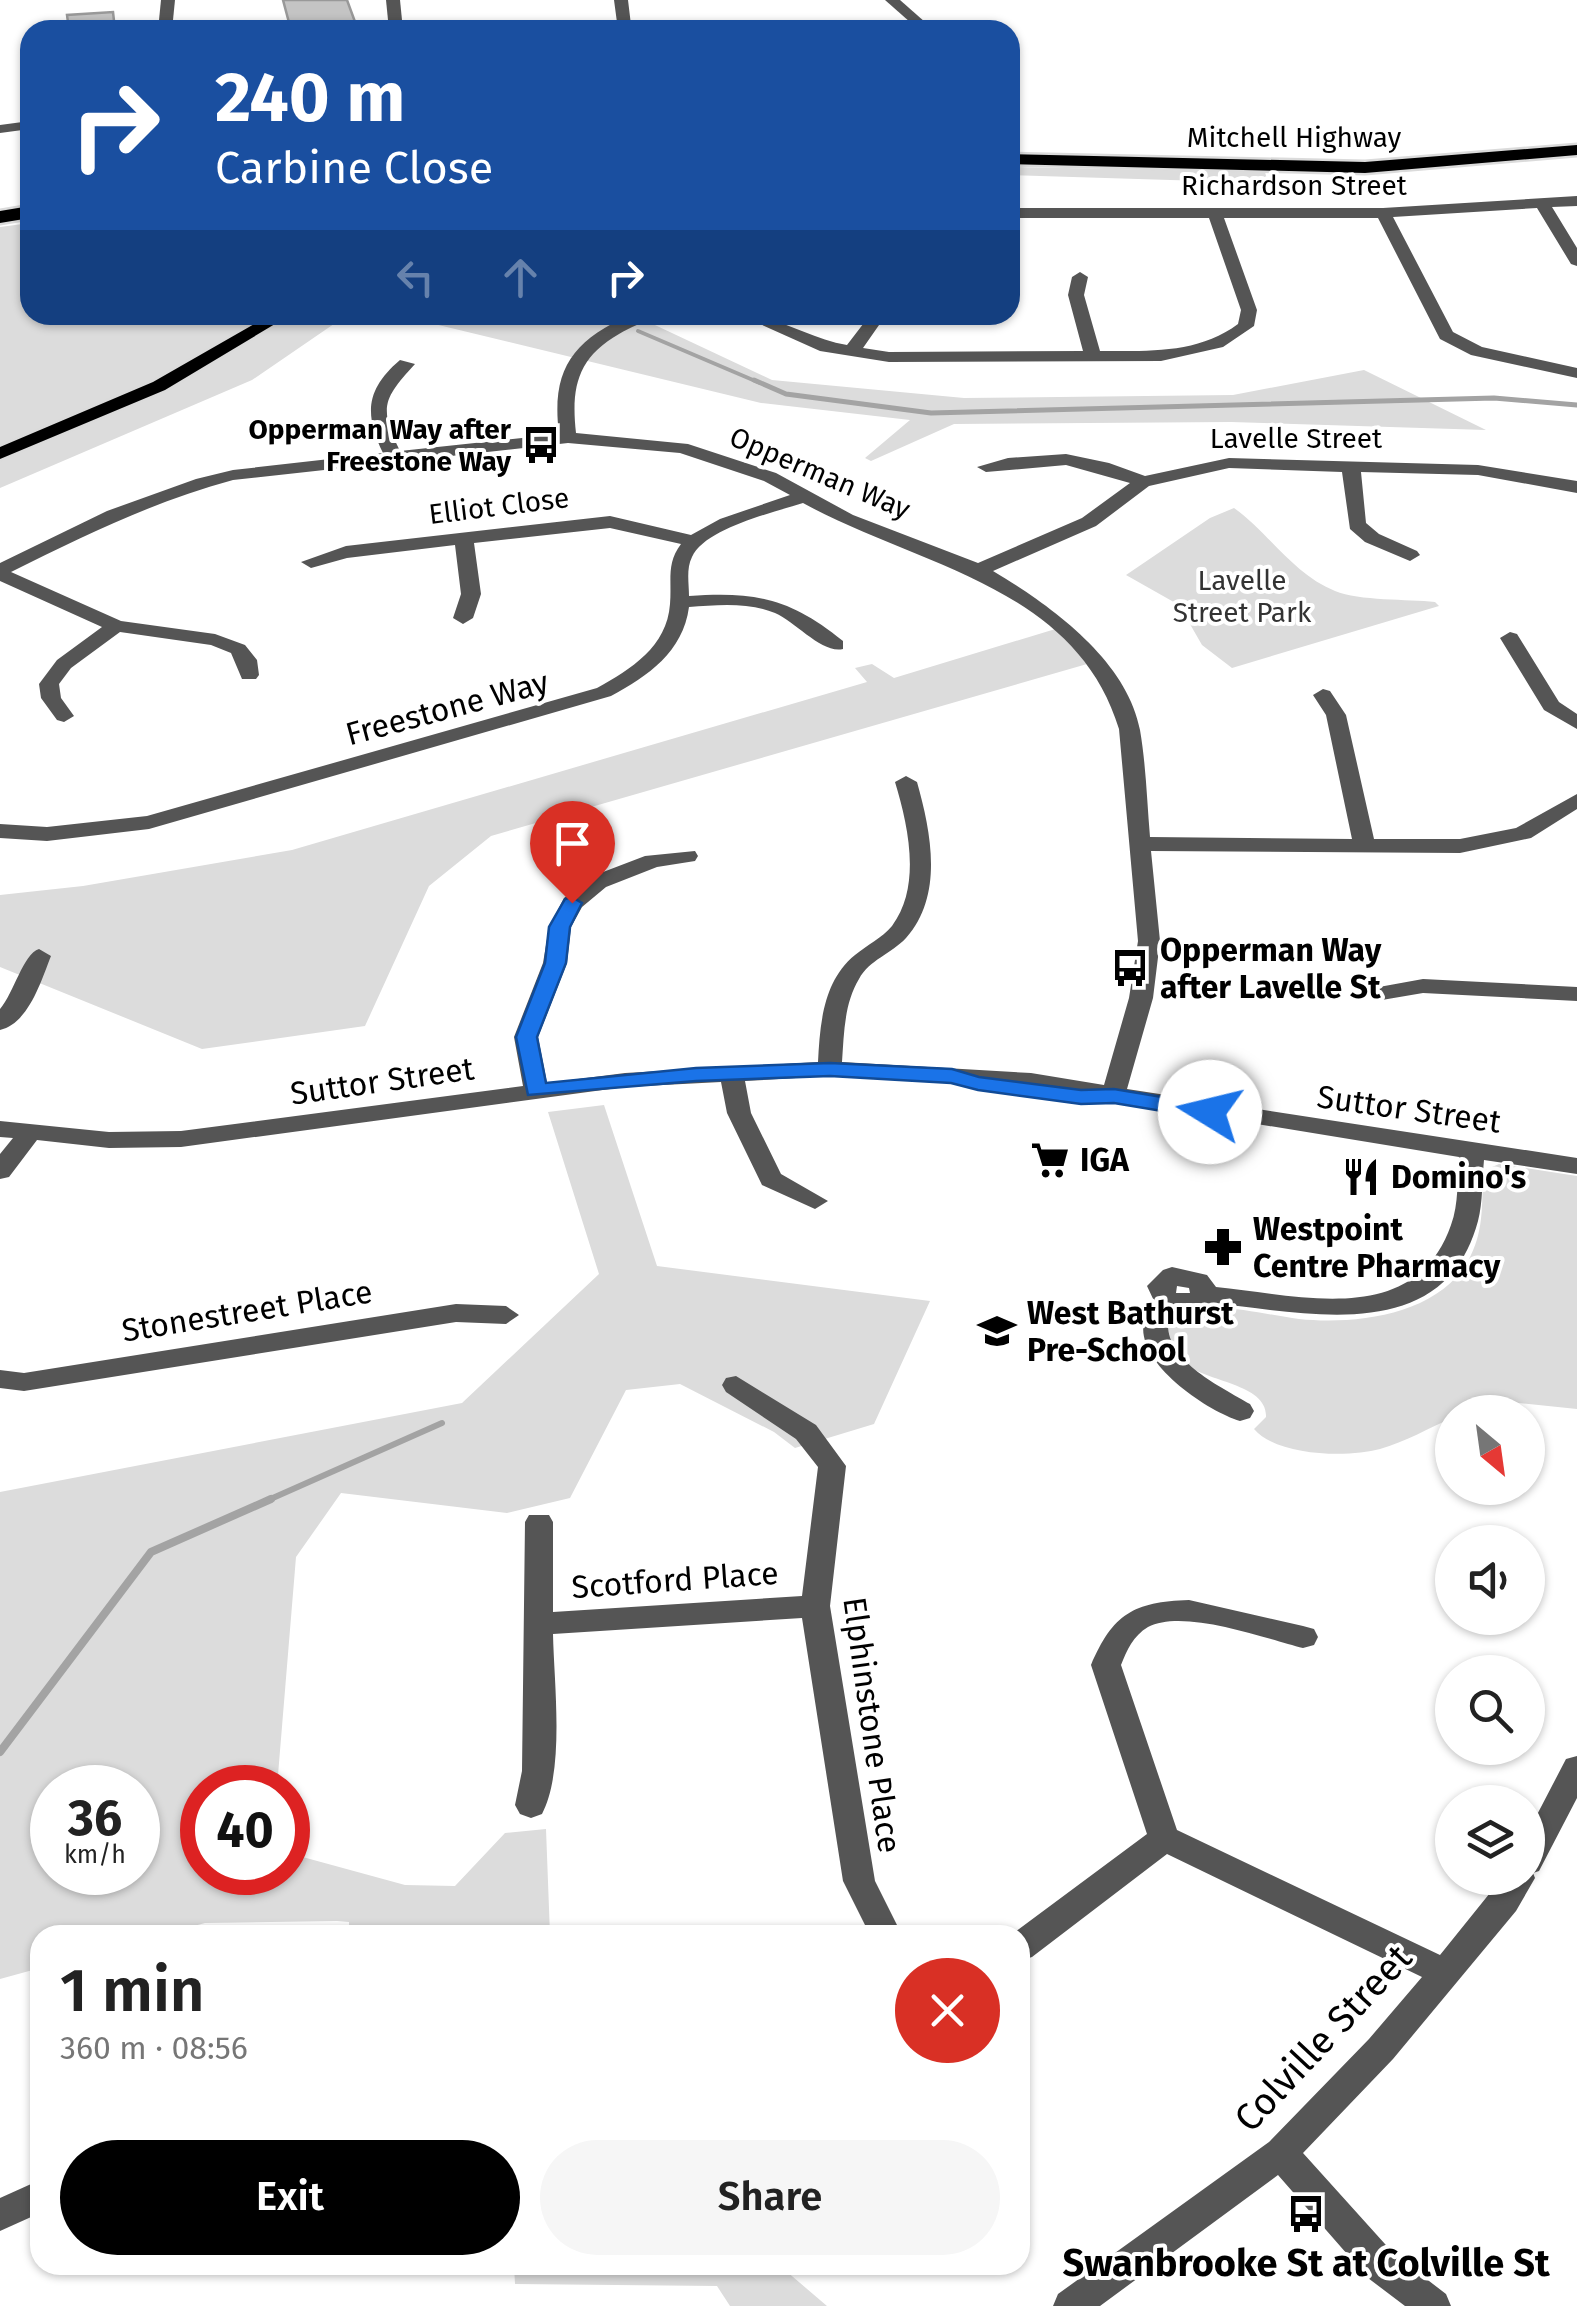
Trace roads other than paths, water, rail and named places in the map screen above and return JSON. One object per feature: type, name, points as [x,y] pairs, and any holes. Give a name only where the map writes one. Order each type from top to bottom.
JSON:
[{"type":"highway","name":"Mitchell Highway","points":[[1020,159],[1363,165],[1511,159],[1577,150]]},
{"type":"main road","points":[[0,454],[159,386],[265,325]]},
{"type":"street","points":[[892,0],[915,20]]},
{"type":"street","name":"Richardson Street","points":[[1020,213],[1384,213],[1577,201]]},
{"type":"street","points":[[1543,205],[1577,262]]},
{"type":"street","points":[[770,325],[804,340],[890,358],[1092,357],[1196,351],[1229,340],[1246,326],[1248,310],[1215,212]]},
{"type":"street","points":[[1384,213],[1446,335],[1477,351],[1577,373]]},
{"type":"street","points":[[1080,277],[1076,295],[1092,357]]},
{"type":"street","points":[[568,438],[564,388],[580,357],[621,325]]},
{"type":"street","points":[[851,352],[871,325]]},
{"type":"street","points":[[394,455],[376,424],[376,402],[388,378],[406,364]]},
{"type":"street","name":"Opperman Way","points":[[0,572],[140,501],[192,484],[394,455],[568,438],[665,446],[728,459],[846,519],[978,570],[1071,634],[1122,706],[1129,729],[1150,942],[1141,998],[1114,1096]]},
{"type":"street","points":[[986,467],[1021,460],[1086,459],[1143,482]]},
{"type":"street","name":"Lavelle Street","points":[[978,570],[1089,522],[1143,482],[1229,463],[1478,470],[1577,487]]},
{"type":"street","points":[[1350,467],[1358,525],[1372,538],[1410,554]]},
{"type":"street","points":[[693,540],[804,496]]},
{"type":"street","name":"Elliot Close","points":[[311,562],[346,552],[610,522],[693,540]]},
{"type":"street","points":[[463,618],[471,594],[464,538]]},
{"type":"street","name":"Freestone Way","points":[[0,831],[47,834],[150,822],[572,705],[632,677],[662,652],[676,629],[680,602],[676,564],[693,540]]},
{"type":"street","points":[[0,572],[116,626],[215,640],[238,649],[247,660],[249,675]]},
{"type":"street","points":[[680,602],[736,598],[776,603],[836,645]]},
{"type":"street","points":[[64,716],[50,698],[50,684],[64,664],[116,626]]},
{"type":"street","points":[[1510,638],[1543,696],[1577,723]]},
{"type":"street","points":[[1323,696],[1336,715],[1365,848]]},
{"type":"street","points":[[830,1069],[834,1007],[852,969],[898,932],[917,900],[918,821],[906,782]]},
{"type":"street","points":[[1143,844],[1460,846],[1523,833],[1577,800]]},
{"type":"street","points":[[536,1090],[526,1037],[556,963],[560,927],[572,903],[598,882],[653,860],[687,856]]},
{"type":"street","points":[[0,1023],[24,996],[39,956]]},
{"type":"street","points":[[1376,994],[1423,986],[1530,988],[1577,994]]},
{"type":"street","name":"Suttor Street","points":[[0,1129],[29,1134],[181,1139],[257,1132],[536,1090],[731,1072],[830,1069],[952,1076],[1081,1097],[1114,1096],[1577,1166]]},
{"type":"street","points":[[731,1072],[738,1113],[771,1179],[815,1201]]},
{"type":"street","points":[[0,1171],[29,1134]]},
{"type":"street","points":[[1240,1411],[1169,1362],[1154,1325],[1156,1317],[1172,1302],[1192,1303],[1204,1294],[1338,1309],[1386,1303],[1409,1294],[1443,1270],[1453,1255],[1465,1224],[1472,1150]]},
{"type":"street","name":"Stonestreet Place","points":[[0,1379],[24,1382],[456,1313],[506,1315]]},
{"type":"street","name":"Elphinstone Place","points":[[736,1385],[806,1432],[832,1466],[815,1606],[859,1881],[881,1925]]},
{"type":"street","name":"Scotford Place","points":[[531,1805],[538,1771],[540,1522]]},
{"type":"street","name":"Scotford Place","points":[[539,1624],[815,1606]]},
{"type":"street","points":[[1303,1637],[1170,1608],[1143,1614],[1122,1626],[1110,1645],[1106,1664],[1164,1838],[1443,1972]]},
{"type":"street","points":[[1545,1829],[1577,1768]]},
{"type":"street","points":[[1030,1938],[1164,1838]]},
{"type":"street","name":"Colville Street","points":[[1071,2306],[1280,2153],[1382,2049],[1508,1895]]},
{"type":"street","points":[[1280,2153],[1381,2266],[1434,2306]]},
{"type":"street","points":[[0,2214],[30,2200]]},
{"type":"waterway","points":[[638,331],[760,383]]},
{"type":"waterway","points":[[754,380],[786,394],[931,413],[1494,398],[1577,405]]},
{"type":"waterway","points":[[266,1501],[442,1423]]},
{"type":"waterway","points":[[0,1752],[151,1552],[271,1499]]},
{"type":"place","name":"Opperman Way after Freestone Way","points":[[541,445]]},
{"type":"place","name":"Opperman Way after Lavelle St","points":[[1130,968]]},
{"type":"place","name":"IGA","points":[[1050,1160]]},
{"type":"place","name":"Domino's","points":[[1361,1177]]},
{"type":"place","name":"Westpoint Centre Pharmacy","points":[[1223,1247]]},
{"type":"place","name":"West Bathurst Pre-School","points":[[997,1331]]},
{"type":"place","name":"Swanbrooke St at Colville St","points":[[1306,2214]]},
{"type":"park label","name":"Lavelle Street Park","points":[[1242,596]]}]
